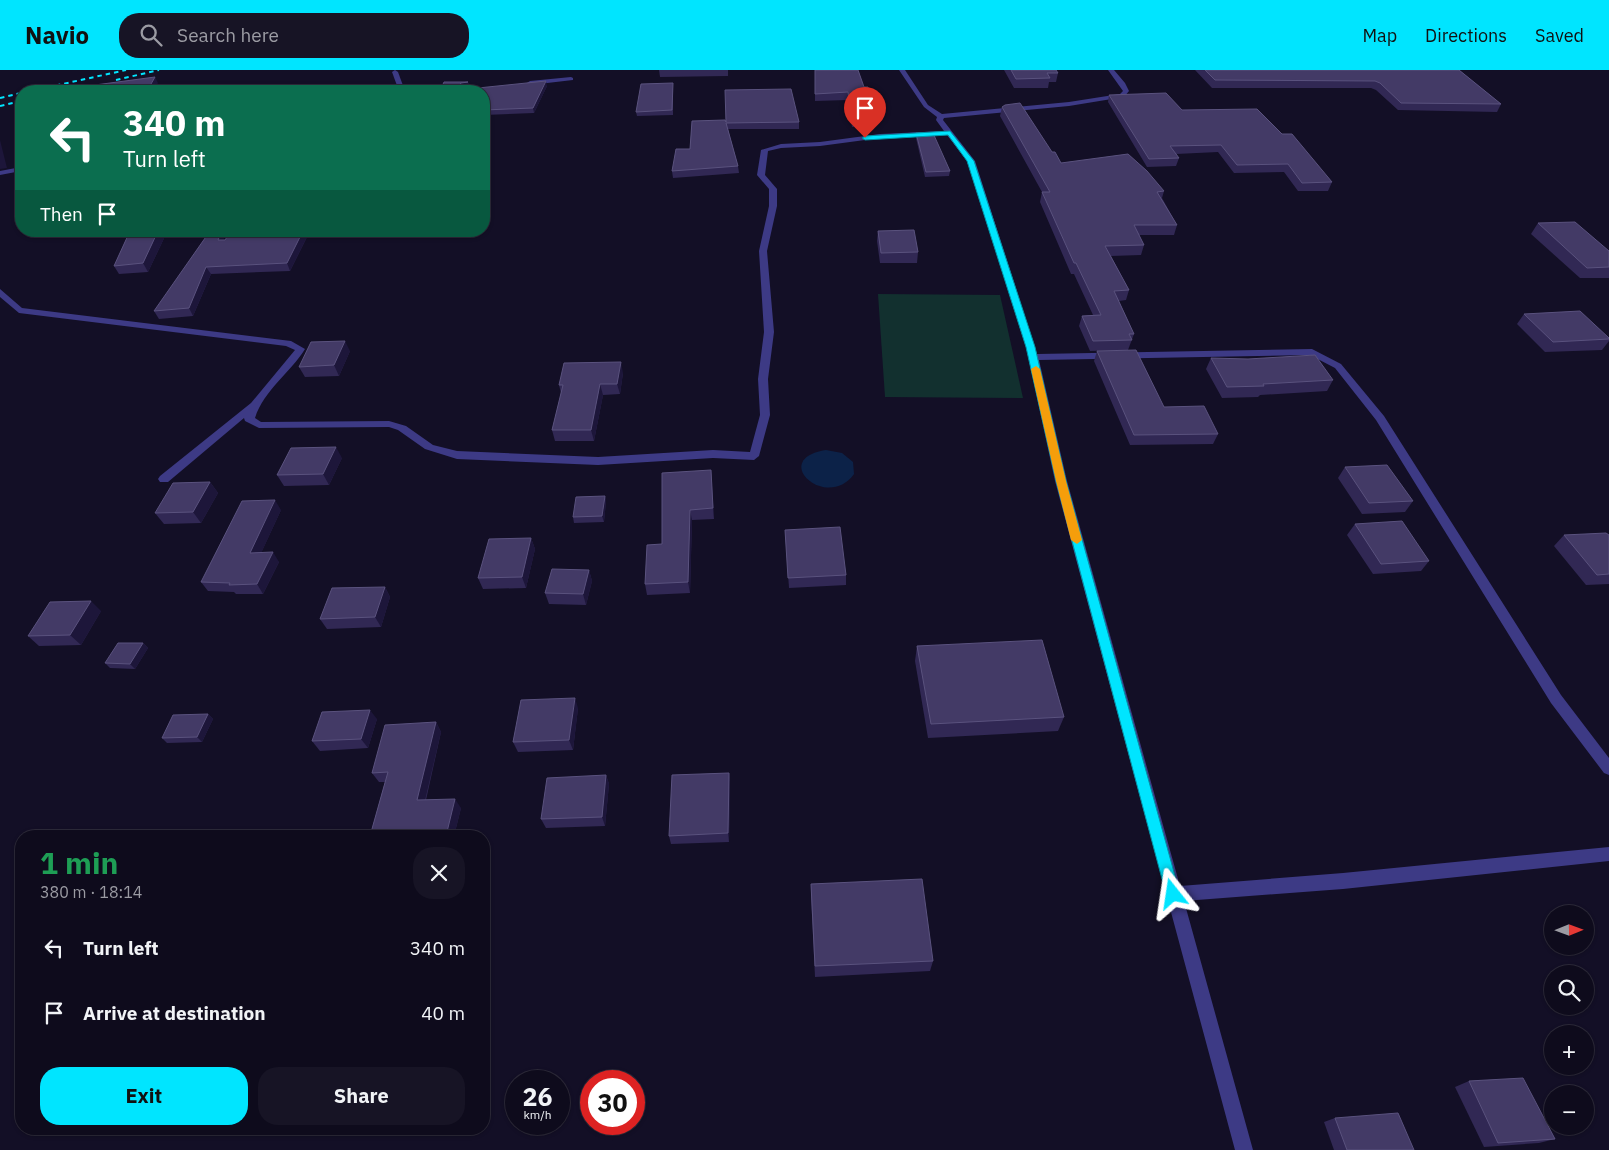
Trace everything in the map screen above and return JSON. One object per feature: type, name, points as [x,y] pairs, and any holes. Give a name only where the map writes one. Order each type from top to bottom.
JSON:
[{"type":"street","points":[[902,70],[926,106],[941,116],[1069,104],[1122,96],[1126,90],[1111,70]]},
{"type":"street","points":[[395,72],[400,85]]},
{"type":"street","points":[[521,84],[570,79]]},
{"type":"street","points":[[941,116],[939,120],[941,125],[950,133],[971,161],[1033,357],[1061,481],[1244,1150]]},
{"type":"street","points":[[252,406],[248,419],[259,425],[389,424],[402,428],[429,447],[457,455],[598,460],[714,454],[754,456],[765,415],[763,379],[769,332],[763,251],[773,206],[773,189],[761,175],[765,150],[781,146],[820,144],[880,136],[950,133]]},
{"type":"street","points":[[0,173],[15,170]]},
{"type":"street","points":[[0,292],[19,310],[288,343],[300,349],[294,360],[252,406],[164,480]]},
{"type":"street","points":[[1033,357],[1312,352],[1338,366],[1385,426],[1440,510],[1556,700],[1609,769]]},
{"type":"street","points":[[1173,894],[1353,880],[1609,854]]},
{"type":"green space","points":[[878,294],[1000,295],[1023,398],[885,397]]},
{"type":"water","points":[[826,450],[842,453],[853,462],[854,474],[843,484],[830,488],[808,480],[802,472],[802,463],[809,455]]},
{"type":"building","points":[[815,70],[858,70],[864,87],[868,87],[874,119],[852,119],[848,92],[815,94]]},
{"type":"building","points":[[1011,70],[1056,70],[1058,73],[1047,73],[1050,78],[1016,79]]},
{"type":"building","points":[[1205,70],[1459,70],[1501,104],[1401,103],[1380,83],[1375,81],[1215,80]]},
{"type":"building","points":[[155,77],[150,85],[95,85]]},
{"type":"building","points":[[546,81],[533,108],[490,110],[490,87]]},
{"type":"building","points":[[444,82],[468,82],[459,85],[443,85]]},
{"type":"building","points":[[673,83],[672,110],[636,112],[641,84]]},
{"type":"building","points":[[791,89],[799,122],[726,123],[738,166],[672,171],[676,149],[690,149],[692,121],[725,120],[726,122],[725,90]]},
{"type":"building","points":[[1166,93],[1182,110],[1257,109],[1282,134],[1292,134],[1332,182],[1302,183],[1288,164],[1237,165],[1221,145],[1170,146],[1179,158],[1149,159],[1109,95]]},
{"type":"building","points":[[1020,103],[1061,163],[1128,154],[1147,171],[1164,191],[1157,192],[1177,225],[1134,225],[1144,245],[1105,246],[1129,290],[1114,291],[1134,334],[1129,334],[1132,340],[1093,341],[1082,316],[1101,315],[1076,263],[1074,263],[1042,192],[1050,192],[1002,107]]},
{"type":"building","points":[[916,133],[933,133],[950,171],[926,172]]},
{"type":"building","points":[[1575,222],[1609,251],[1609,267],[1587,268],[1538,223]]},
{"type":"building","points":[[914,230],[918,252],[881,253],[878,231]]},
{"type":"building","points":[[127,237],[155,237],[143,263],[114,266]]},
{"type":"building","points":[[206,237],[219,237],[218,240],[225,240],[227,237],[300,237],[287,263],[206,267],[189,308],[154,311]]},
{"type":"building","points":[[1580,311],[1609,339],[1553,342],[1524,314]]},
{"type":"building","points":[[345,341],[334,365],[299,367],[311,342]]},
{"type":"building","points":[[1136,350],[1164,407],[1204,406],[1218,434],[1134,435],[1097,351]]},
{"type":"building","points":[[1315,355],[1333,380],[1227,387],[1211,358],[1248,359]]},
{"type":"building","points":[[621,362],[617,384],[600,384],[591,430],[552,430],[563,385],[559,385],[564,363]]},
{"type":"building","points":[[336,447],[323,474],[277,475],[291,448]]},
{"type":"building","points":[[1387,465],[1413,501],[1369,503],[1345,467]]},
{"type":"building","points":[[711,470],[713,508],[690,510],[688,582],[645,584],[647,545],[662,544],[662,473]]},
{"type":"building","points":[[210,482],[193,512],[155,513],[173,483]]},
{"type":"building","points":[[605,496],[602,516],[573,517],[576,497]]},
{"type":"building","points":[[275,500],[250,553],[273,552],[257,584],[229,585],[230,583],[201,582],[242,501]]},
{"type":"building","points":[[1402,521],[1429,561],[1381,564],[1355,524]]},
{"type":"building","points":[[840,527],[846,575],[788,578],[785,530]]},
{"type":"building","points":[[1606,533],[1609,535],[1609,574],[1597,575],[1564,535]]},
{"type":"building","points":[[531,538],[522,577],[478,578],[489,539]]},
{"type":"building","points":[[552,569],[589,570],[583,594],[545,593]]},
{"type":"building","points":[[385,587],[375,617],[320,619],[332,588]]},
{"type":"building","points":[[91,601],[70,635],[28,636],[50,602]]},
{"type":"building","points":[[1042,640],[1064,717],[931,724],[917,646]]},
{"type":"building","points":[[118,643],[143,643],[130,664],[105,663]]},
{"type":"building","points":[[575,698],[569,740],[513,742],[521,700]]},
{"type":"building","points":[[370,710],[361,739],[312,741],[322,712]]},
{"type":"building","points":[[208,714],[197,737],[162,738],[173,715]]},
{"type":"building","points":[[436,722],[417,800],[455,799],[447,830],[372,830],[388,772],[372,773],[385,725]]},
{"type":"building","points":[[729,773],[728,833],[669,836],[672,775]]},
{"type":"building","points":[[606,775],[602,817],[541,819],[547,778]]},
{"type":"building","points":[[922,879],[933,961],[815,966],[811,884]]},
{"type":"building","points":[[1523,1078],[1544,1118],[1544,1135],[1553,1135],[1555,1139],[1498,1143],[1469,1081]]},
{"type":"building","points":[[1398,1113],[1414,1150],[1347,1150],[1335,1118]]},
{"type":"railway","points":[[58,85],[126,70]]},
{"type":"railway","points":[[116,80],[159,70]]},
{"type":"railway","points":[[0,98],[15,94]]},
{"type":"railway","points":[[0,106],[15,102]]},
{"type":"slow traffic","points":[[1036,369],[1061,481],[1077,540]]},
{"type":"route","points":[[865,138],[950,133],[971,161],[1031,347],[1061,481],[1173,894]]}]
